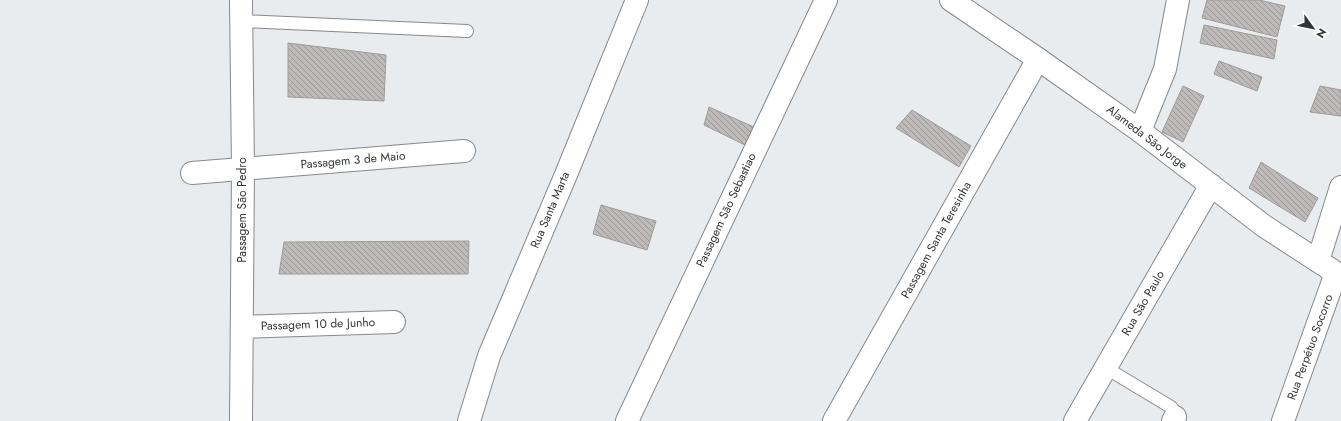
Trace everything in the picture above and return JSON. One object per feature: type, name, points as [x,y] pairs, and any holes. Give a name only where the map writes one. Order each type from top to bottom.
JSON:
[{"type":"street","name":"Rua Santa Marta","points":[[469,421],[489,356],[637,0]]},
{"type":"street","name":"Passagem São Sebastiao","points":[[627,421],[826,0]]},
{"type":"street","points":[[1140,131],[1165,69],[1178,0]]},
{"type":"street","name":"Alameda São Jorge","points":[[957,2],[1140,131],[1264,226],[1339,275]]},
{"type":"street","name":"Passagem São Pedro","points":[[241,10],[243,169],[241,421]]},
{"type":"street","name":"Passagem Santa Teresinha","points":[[834,421],[1038,59]]},
{"type":"street","name":"Passagem 3 de Maio","points":[[192,173],[464,151]]},
{"type":"street","name":"Rua São Paulo","points":[[1075,421],[1211,185]]},
{"type":"street","points":[[1318,261],[1341,187]]},
{"type":"street","name":"Rua Perpétuo Socorro","points":[[1283,421],[1339,275]]},
{"type":"street","name":"Passagem 10 de Junho","points":[[242,327],[394,322]]},
{"type":"lane","points":[[241,10],[467,31]]},
{"type":"lane","points":[[1106,368],[1171,407],[1175,412],[1174,419]]},
{"type":"building","points":[[1207,0],[1259,0],[1285,6],[1277,37],[1202,18]]},
{"type":"building","points":[[1204,25],[1277,40],[1274,59],[1200,43]]},
{"type":"building","points":[[288,43],[386,55],[384,101],[288,97]]},
{"type":"building","points":[[1219,61],[1262,77],[1257,91],[1214,74]]},
{"type":"building","points":[[1183,86],[1204,96],[1183,142],[1162,132]]},
{"type":"building","points":[[1320,86],[1341,90],[1341,116],[1310,112]]},
{"type":"building","points":[[709,107],[756,128],[747,146],[704,125]]},
{"type":"building","points":[[912,110],[971,146],[959,167],[896,128]]},
{"type":"building","points":[[1261,162],[1318,198],[1305,222],[1249,188]]},
{"type":"building","points":[[601,205],[656,221],[647,250],[593,234]]},
{"type":"building","points":[[469,241],[468,274],[279,274],[284,242]]}]
